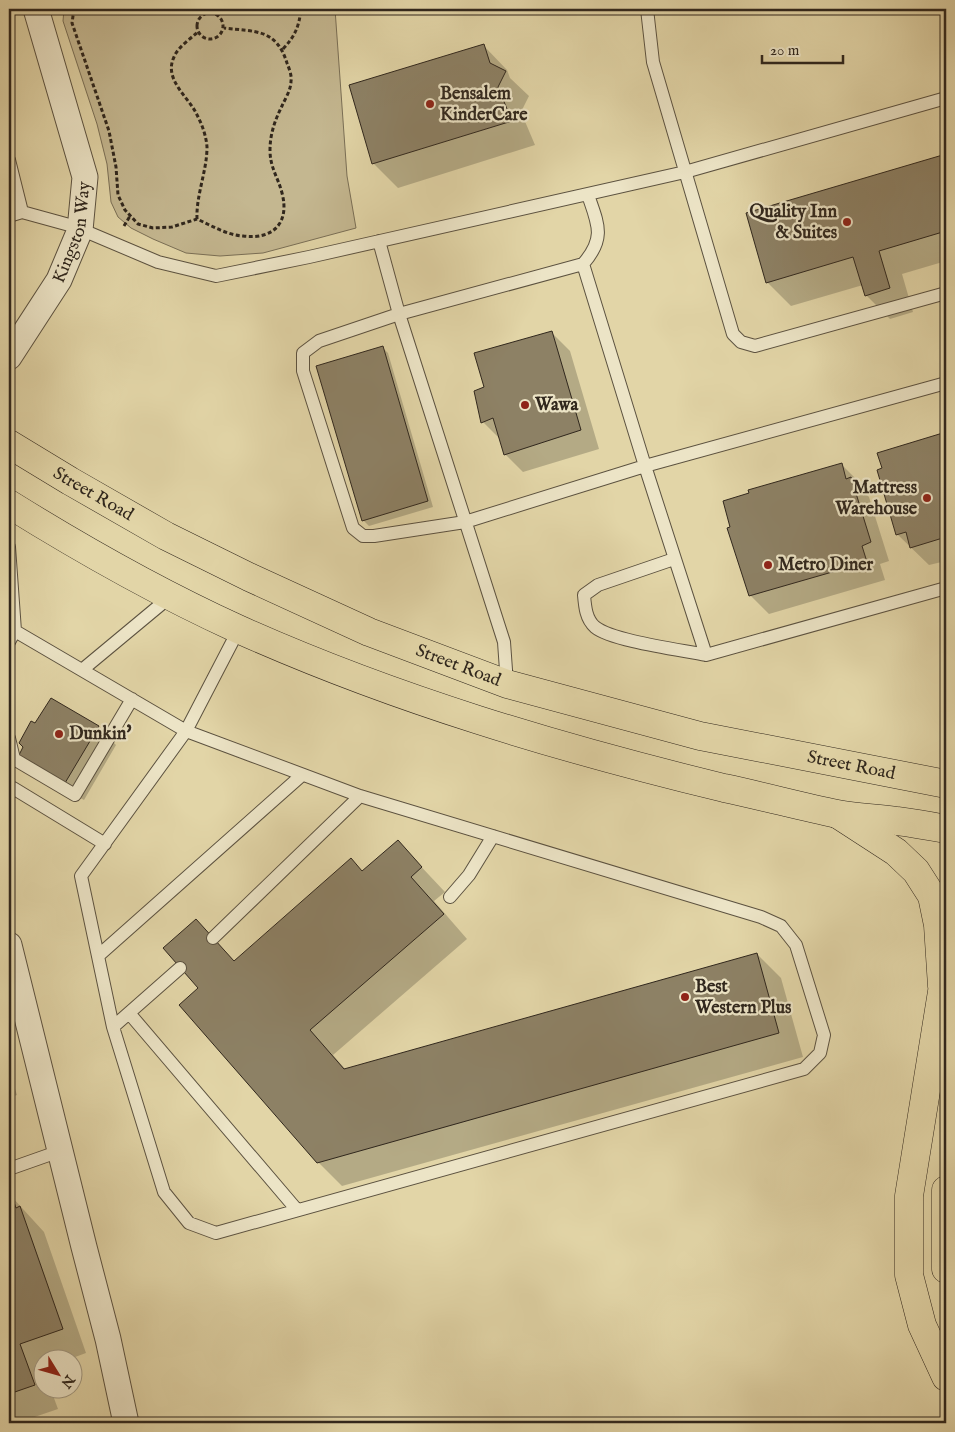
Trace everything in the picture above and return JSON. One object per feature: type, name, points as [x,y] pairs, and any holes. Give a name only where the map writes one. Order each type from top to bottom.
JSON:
[{"type":"main road","name":"Street Road","points":[[9,444],[166,536],[369,632],[506,684],[700,736],[946,784]]},
{"type":"main road","points":[[9,504],[69,542],[171,596],[239,629],[346,673],[437,707],[540,740],[669,774],[839,815],[899,821],[946,829]]},
{"type":"main road","points":[[839,815],[896,852],[916,871],[932,896],[938,925],[944,978],[909,1196],[910,1275],[922,1325],[946,1377]]},
{"type":"main road","points":[[946,1190],[946,1269]]},
{"type":"street","name":"Kingston Way","points":[[9,357],[59,280],[80,230],[85,177],[36,9]]},
{"type":"street","points":[[9,945],[108,1339],[126,1423]]},
{"type":"lane","points":[[647,9],[653,62],[734,334],[742,342],[755,346],[946,293]]},
{"type":"lane","points":[[9,216],[22,212],[80,230],[158,262],[216,276],[379,242],[685,172],[946,98]]},
{"type":"lane","points":[[9,160],[22,212]]},
{"type":"lane","points":[[588,194],[598,225],[598,242],[591,255],[583,264],[399,314],[319,341],[303,353],[303,371],[350,519],[353,528],[363,536],[465,522],[645,466],[946,383]]},
{"type":"lane","points":[[379,242],[399,314],[504,642],[506,684]]},
{"type":"lane","points":[[583,264],[674,559],[706,655]]},
{"type":"lane","points":[[9,547],[15,631],[9,642]]},
{"type":"lane","points":[[674,559],[598,585],[584,595],[585,612],[595,627],[615,637],[706,655],[946,588]]},
{"type":"lane","points":[[82,670],[171,596]]},
{"type":"lane","points":[[15,631],[186,731],[360,796],[761,916],[781,926],[796,945],[824,1035],[820,1053],[804,1069],[216,1233],[190,1223],[164,1192],[113,1027],[81,876],[186,731],[239,629]]},
{"type":"lane","points":[[9,738],[14,759],[76,795],[132,699]]},
{"type":"lane","points":[[98,956],[302,775]]},
{"type":"lane","points":[[9,788],[13,788],[105,844]]},
{"type":"lane","points":[[213,938],[360,796]]},
{"type":"lane","points":[[450,897],[469,875],[493,836]]},
{"type":"lane","points":[[113,1027],[180,968]]},
{"type":"lane","points":[[129,1013],[297,1210]]},
{"type":"lane","points":[[9,1169],[60,1151]]},
{"type":"path","points":[[74,9],[72,23],[109,131],[116,167],[118,195],[125,210],[138,224],[153,228],[172,227],[197,219],[227,232],[243,236],[257,236],[271,232],[281,223],[284,210],[283,194],[272,167],[270,151],[271,133],[292,81],[283,49],[264,34],[250,30],[224,28]]},
{"type":"path","points":[[283,49],[300,25],[301,9]]},
{"type":"path","points":[[210,13],[218,15],[222,19],[224,28],[221,36],[213,40],[204,38],[198,32],[197,24],[201,16],[210,13]]},
{"type":"path","points":[[197,219],[197,206],[207,148],[204,131],[196,112],[176,86],[172,77],[171,66],[174,56],[198,32]]},
{"type":"shaded area","points":[[64,9],[335,9],[347,176],[356,228],[263,253],[220,256],[186,253],[131,228],[118,217],[111,202],[107,164],[97,124],[63,21]]},
{"type":"building","name":"Bensalem KinderCare","points":[[484,44],[490,63],[506,71],[498,87],[512,121],[372,164],[349,85]]},
{"type":"building","name":"Quality Inn & Suites","points":[[946,154],[946,231],[879,251],[890,288],[865,296],[853,257],[766,283],[746,213]]},
{"type":"building","name":"Wawa","points":[[552,331],[581,430],[504,455],[493,418],[481,423],[474,391],[484,387],[474,353]]},
{"type":"building","points":[[383,346],[428,501],[362,521],[316,366]]},
{"type":"building","points":[[946,432],[946,537],[910,548],[906,532],[896,535],[877,470],[882,468],[877,453]]},
{"type":"building","points":[[842,463],[846,479],[851,477],[871,542],[862,546],[867,562],[749,596],[727,528],[730,527],[723,501],[749,493],[748,490]]},
{"type":"building","name":"Dunkin'","points":[[51,698],[99,726],[65,783],[18,757],[23,747],[19,743],[31,721],[35,723]]},
{"type":"building","name":"Best Western Plus","points":[[398,840],[422,867],[411,877],[444,914],[310,1030],[344,1069],[757,953],[779,1033],[317,1163],[179,1005],[198,988],[163,948],[196,919],[234,961],[351,858],[362,871]]},
{"type":"building","points":[[12,1196],[16,1208],[20,1206],[63,1329],[20,1344],[32,1377],[32,1386],[9,1394],[9,1343],[14,1341],[9,1325],[9,1197]]},
{"type":"place","name":"Bensalem KinderCare","points":[[430,104]]},
{"type":"place","name":"Quality Inn & Suites","points":[[847,222]]},
{"type":"place","name":"Wawa","points":[[525,405]]},
{"type":"place","name":"Mattress Warehouse","points":[[927,498]]},
{"type":"place","name":"Metro Diner","points":[[768,565]]},
{"type":"place","name":"Dunkin'","points":[[59,734]]},
{"type":"place","name":"Best Western Plus","points":[[685,997]]}]
